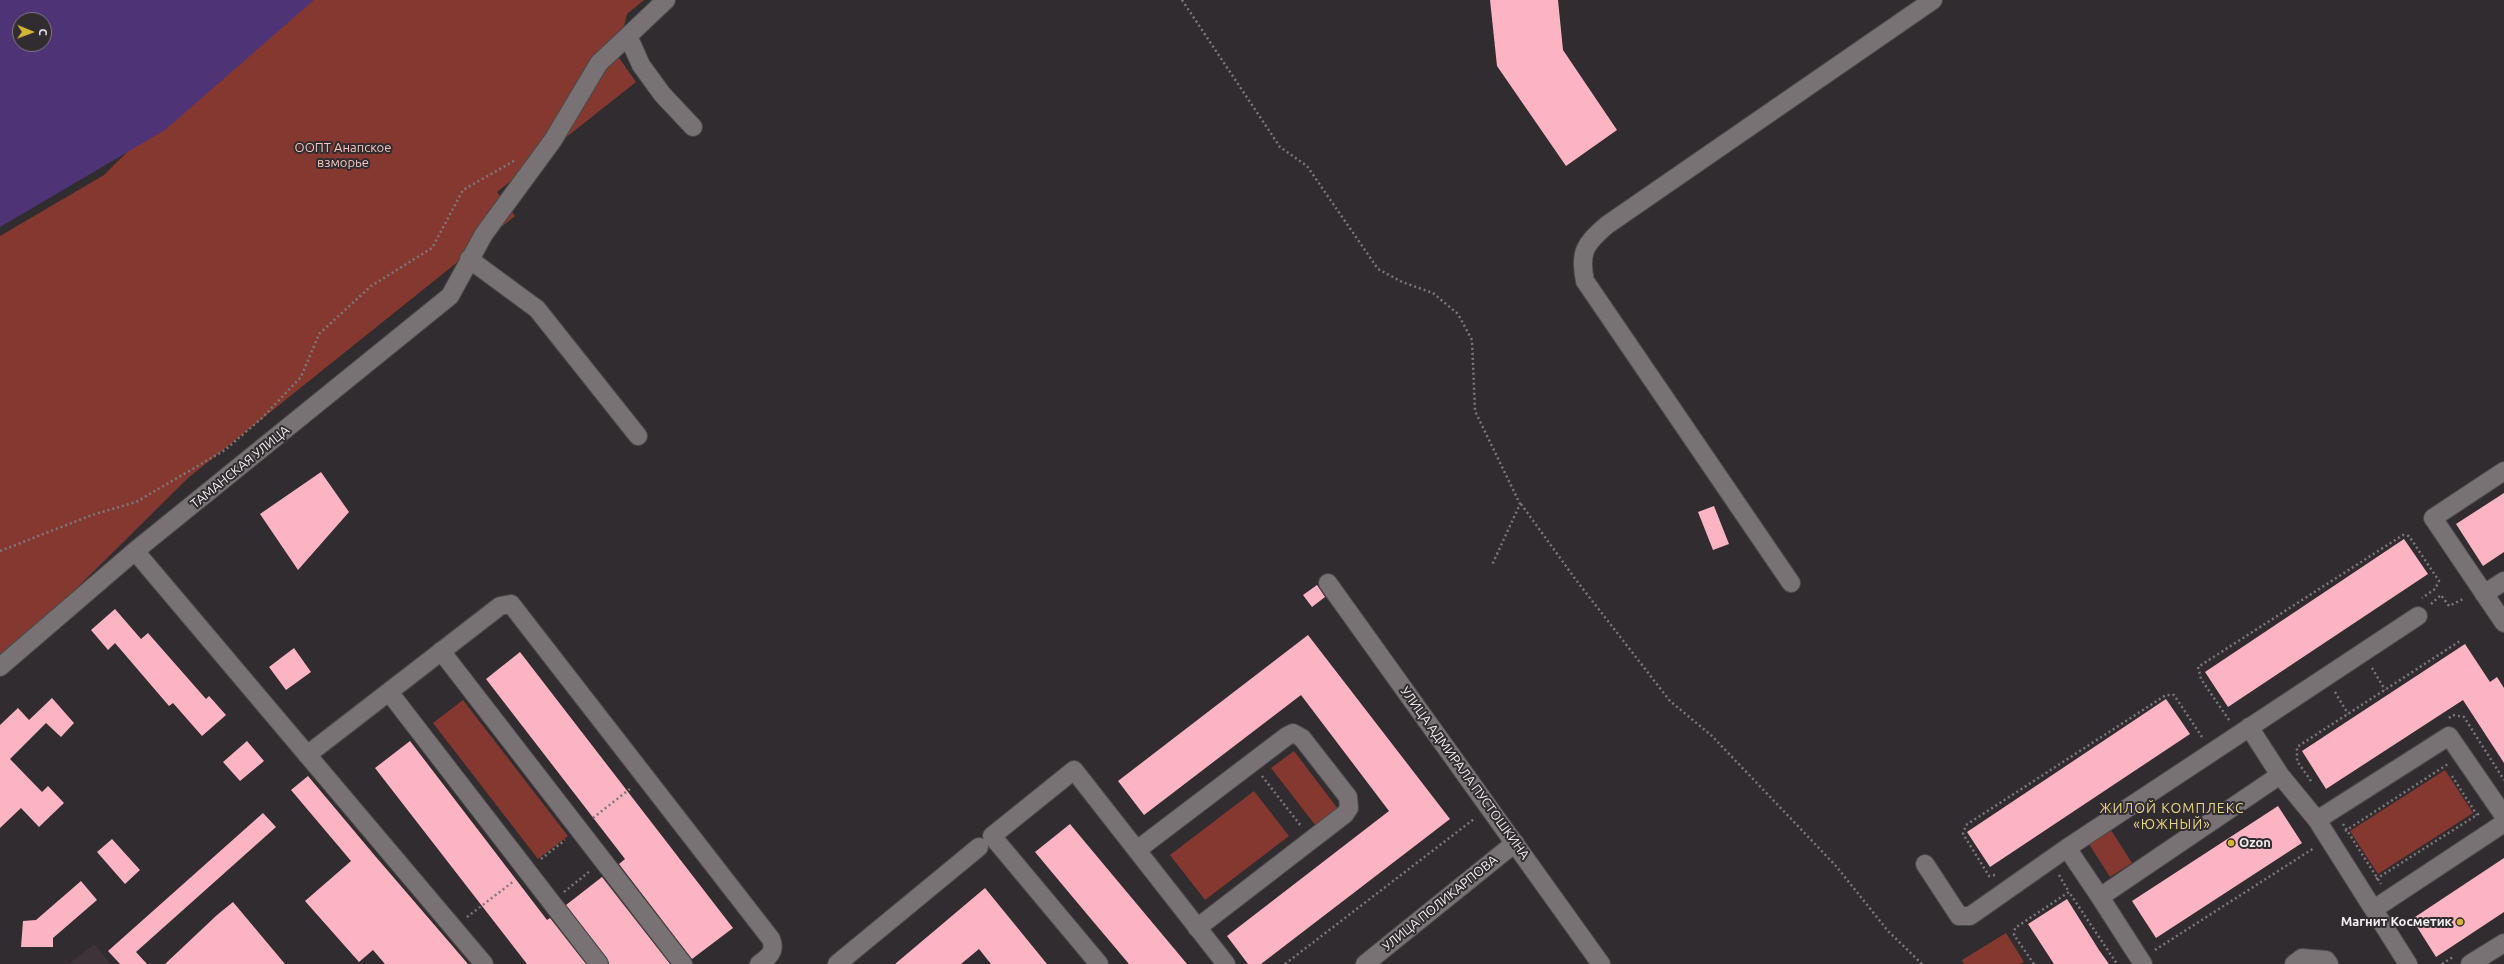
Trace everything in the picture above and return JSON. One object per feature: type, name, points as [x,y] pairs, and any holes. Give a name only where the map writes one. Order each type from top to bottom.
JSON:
[{"type":"street","points":[[666,0],[628,36],[641,65],[662,94],[693,127]]},
{"type":"street","points":[[1791,583],[1585,281],[1582,264],[1583,258],[1591,239],[1607,225],[1933,0]]},
{"type":"street","name":"ТАМАНСКАЯ УЛИЦА","points":[[0,667],[135,551],[450,296],[484,234],[553,140],[599,64],[628,36]]},
{"type":"street","points":[[469,260],[537,309],[638,436]]},
{"type":"street","points":[[2504,471],[2433,518],[2504,623]]},
{"type":"street","points":[[135,551],[484,964]]},
{"type":"street","points":[[2484,594],[2504,581]]},
{"type":"street","name":"УЛИЦА АДМИРАЛА ПУСТОШКИНА","points":[[1328,583],[1601,964]]},
{"type":"street","points":[[307,755],[500,606],[511,604],[771,939],[773,945],[772,953],[759,964]]},
{"type":"street","points":[[1925,864],[1959,916],[1970,916],[2067,848],[2418,616]]},
{"type":"street","points":[[441,651],[683,964]]},
{"type":"street","points":[[389,692],[599,964]]},
{"type":"street","points":[[2249,727],[2280,775],[2317,820],[2323,844],[2361,889],[2408,964]]},
{"type":"street","points":[[1137,850],[1293,734],[1298,734],[1307,744],[1350,803],[1345,814],[1198,928]]},
{"type":"street","points":[[2317,820],[2449,736],[2500,810]]},
{"type":"street","points":[[837,964],[1074,770],[1226,964]]},
{"type":"street","points":[[2100,897],[2280,775]]},
{"type":"street","points":[[2374,910],[2504,823]]},
{"type":"street","points":[[986,841],[1099,964]]},
{"type":"street","name":"УЛИЦА ПОЛИКАРПОВА","points":[[1365,964],[1514,843]]},
{"type":"street","points":[[2067,848],[2100,897],[2146,957]]},
{"type":"street","points":[[2470,964],[2504,943]]},
{"type":"street","points":[[2294,964],[2302,958],[2326,960],[2329,964]]},
{"type":"path","points":[[1182,0],[1280,147],[1307,166],[1378,269],[1402,282],[1433,293],[1458,314],[1472,340],[1475,411],[1520,504],[1576,580],[1670,701],[1712,736],[1836,866],[1888,931],[1922,964]]},
{"type":"path","points":[[0,551],[92,515],[136,502],[183,473],[225,450],[262,418],[301,377],[319,334],[371,286],[432,248],[463,190],[518,159]]},
{"type":"path","points":[[1492,565],[1520,504]]},
{"type":"path","points":[[2231,724],[2202,679],[2198,667],[2403,535],[2409,536],[2439,581],[2435,589]]},
{"type":"path","points":[[2441,595],[2449,606]]},
{"type":"path","points":[[2313,785],[2296,761],[2297,747],[2460,641]]},
{"type":"path","points":[[1999,875],[1989,876],[1963,834],[1966,825],[2166,695],[2174,695],[2205,742]]},
{"type":"path","points":[[2442,722],[2453,715],[2464,717],[2504,780]]},
{"type":"path","points":[[2433,746],[2489,833]]},
{"type":"path","points":[[2146,957],[2153,951],[2347,830],[2462,755]]},
{"type":"path","points":[[1252,763],[1312,840]]},
{"type":"path","points":[[453,928],[646,776]]},
{"type":"path","points":[[1285,964],[1489,808]]},
{"type":"path","points":[[2334,809],[2391,898]]},
{"type":"path","points":[[2361,889],[2477,815],[2500,810]]},
{"type":"path","points":[[2311,842],[2323,844]]},
{"type":"path","points":[[551,902],[603,861]]},
{"type":"path","points":[[2034,964],[2014,935],[2015,928],[2069,892],[2117,964]]},
{"type":"shaded area","points":[[0,0],[314,0],[165,130],[0,227]]},
{"type":"shaded area","points":[[94,944],[111,964],[69,964]]},
{"type":"green space","name":"ООПТ Анапское взморье","points":[[280,0],[644,0],[627,14],[617,55],[636,82],[497,192],[515,216],[188,478],[0,664],[0,236],[104,175]]},
{"type":"green space","points":[[463,700],[568,836],[538,859],[433,723]]},
{"type":"green space","points":[[1294,751],[1338,809],[1316,826],[1271,768]]},
{"type":"green space","points":[[2445,770],[2473,813],[2378,874],[2350,831]]},
{"type":"green space","points":[[1254,791],[1289,836],[1205,900],[1170,855]]},
{"type":"green space","points":[[2111,830],[2132,863],[2110,877],[2089,844]]},
{"type":"green space","points":[[2006,933],[2024,962],[2020,964],[1964,964],[1962,960]]},
{"type":"building","points":[[1490,0],[1558,0],[1563,50],[1617,130],[1566,166],[1497,66]]},
{"type":"building","points":[[321,472],[349,512],[298,570],[260,514]]},
{"type":"building","points":[[2504,493],[2504,552],[2483,566],[2456,524]]},
{"type":"building","points":[[1714,506],[1729,544],[1713,550],[1698,512]]},
{"type":"building","points":[[2404,539],[2428,574],[2228,707],[2205,672]]},
{"type":"building","points":[[1317,585],[1325,597],[1312,607],[1303,595]]},
{"type":"building","points":[[115,609],[141,639],[148,633],[206,699],[209,696],[226,715],[202,736],[173,703],[169,706],[115,643],[108,650],[91,630]]},
{"type":"building","points":[[1308,635],[1450,819],[1261,964],[1248,964],[1227,936],[1389,811],[1301,695],[1144,815],[1118,781]]},
{"type":"building","points":[[2465,644],[2490,682],[2497,677],[2504,688],[2504,763],[2463,700],[2326,789],[2302,751]]},
{"type":"building","points":[[294,648],[311,672],[286,690],[269,667]]},
{"type":"building","points":[[520,652],[733,928],[692,959],[619,864],[625,859],[486,679]]},
{"type":"building","points":[[52,698],[74,723],[61,737],[46,723],[10,759],[42,792],[48,786],[64,803],[39,827],[21,808],[0,828],[0,725],[18,708],[29,720]]},
{"type":"building","points":[[2166,699],[2190,734],[1990,867],[1967,832]]},
{"type":"building","points":[[247,741],[264,761],[240,781],[223,762]]},
{"type":"building","points":[[410,741],[547,920],[550,918],[586,964],[527,964],[375,768]]},
{"type":"building","points":[[308,776],[468,964],[385,964],[373,950],[359,962],[305,901],[351,861],[291,790]]},
{"type":"building","points":[[2278,806],[2302,843],[2156,938],[2132,901]]},
{"type":"building","points":[[263,813],[276,827],[136,952],[147,964],[120,964],[108,951]]},
{"type":"building","points":[[1070,824],[1187,964],[1129,964],[1035,852]]},
{"type":"building","points":[[112,839],[140,870],[125,884],[97,852]]},
{"type":"building","points":[[2504,858],[2504,912],[2436,957],[2412,919]]},
{"type":"building","points":[[602,877],[670,964],[609,964],[607,958],[566,905]]},
{"type":"building","points":[[81,881],[97,900],[53,938],[53,947],[21,947],[23,921],[36,920]]},
{"type":"building","points":[[985,888],[1047,964],[991,964],[979,949],[961,964],[895,964]]},
{"type":"building","points":[[2067,899],[2109,964],[2054,964],[2028,924]]},
{"type":"building","points":[[233,902],[285,964],[165,964],[217,915]]},
{"type":"place","name":"Ozon","points":[[2231,843]]},
{"type":"place","name":"Магнит Косметик","points":[[2460,922]]},
{"type":"district","name":"ЖИЛОЙ КОМПЛЕКС «ЮЖНЫЙ»","points":[[2172,816]]}]
